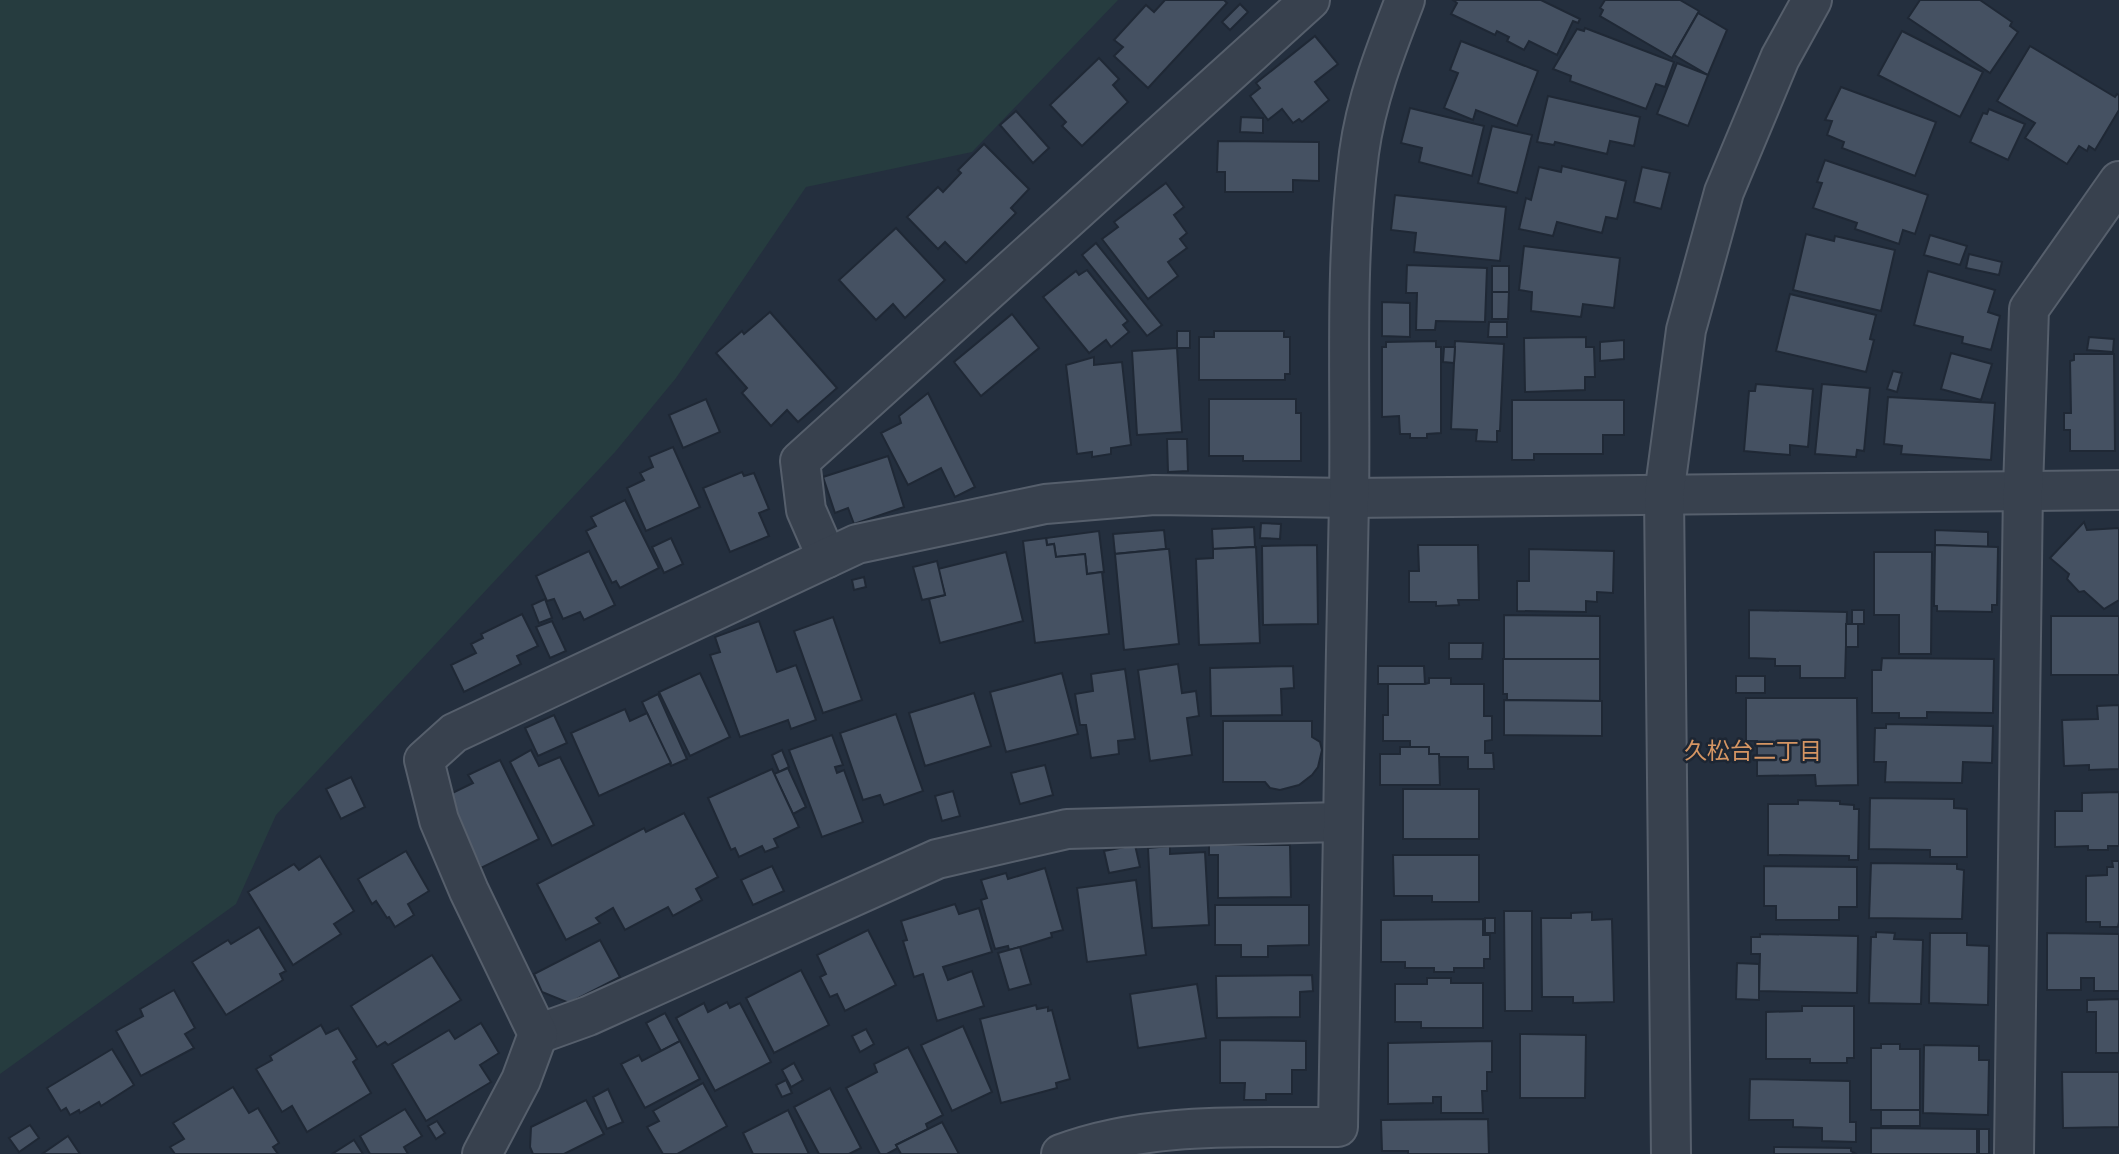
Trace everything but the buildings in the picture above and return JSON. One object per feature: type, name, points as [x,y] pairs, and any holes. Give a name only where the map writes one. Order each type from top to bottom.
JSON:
[{"type":"street","points":[[827,558],[806,510],[800,461],[1310,0]]},
{"type":"street","points":[[1061,1154],[1080,1147],[1168,1129],[1338,1127],[1351,233],[1360,150],[1382,58],[1405,0]]},
{"type":"street","points":[[1671,1154],[1664,495],[1686,330],[1724,192],[1780,58],[1812,0]]},
{"type":"street","points":[[2014,1154],[2023,489],[2029,309],[2119,181]]},
{"type":"street","points":[[482,1154],[521,1080],[538,1034],[469,891],[439,820],[424,760],[454,733],[857,544],[1045,505],[1154,495],[1349,498],[2119,490]]},
{"type":"street","points":[[538,1034],[588,1016],[937,859],[1067,830],[1341,822]]},
{"type":"green space","points":[[0,0],[1118,0],[972,152],[806,187],[676,378],[615,452],[276,815],[236,904],[0,1074]]},
{"type":"district","name":"久松台二丁目","points":[[1753,751]]}]
